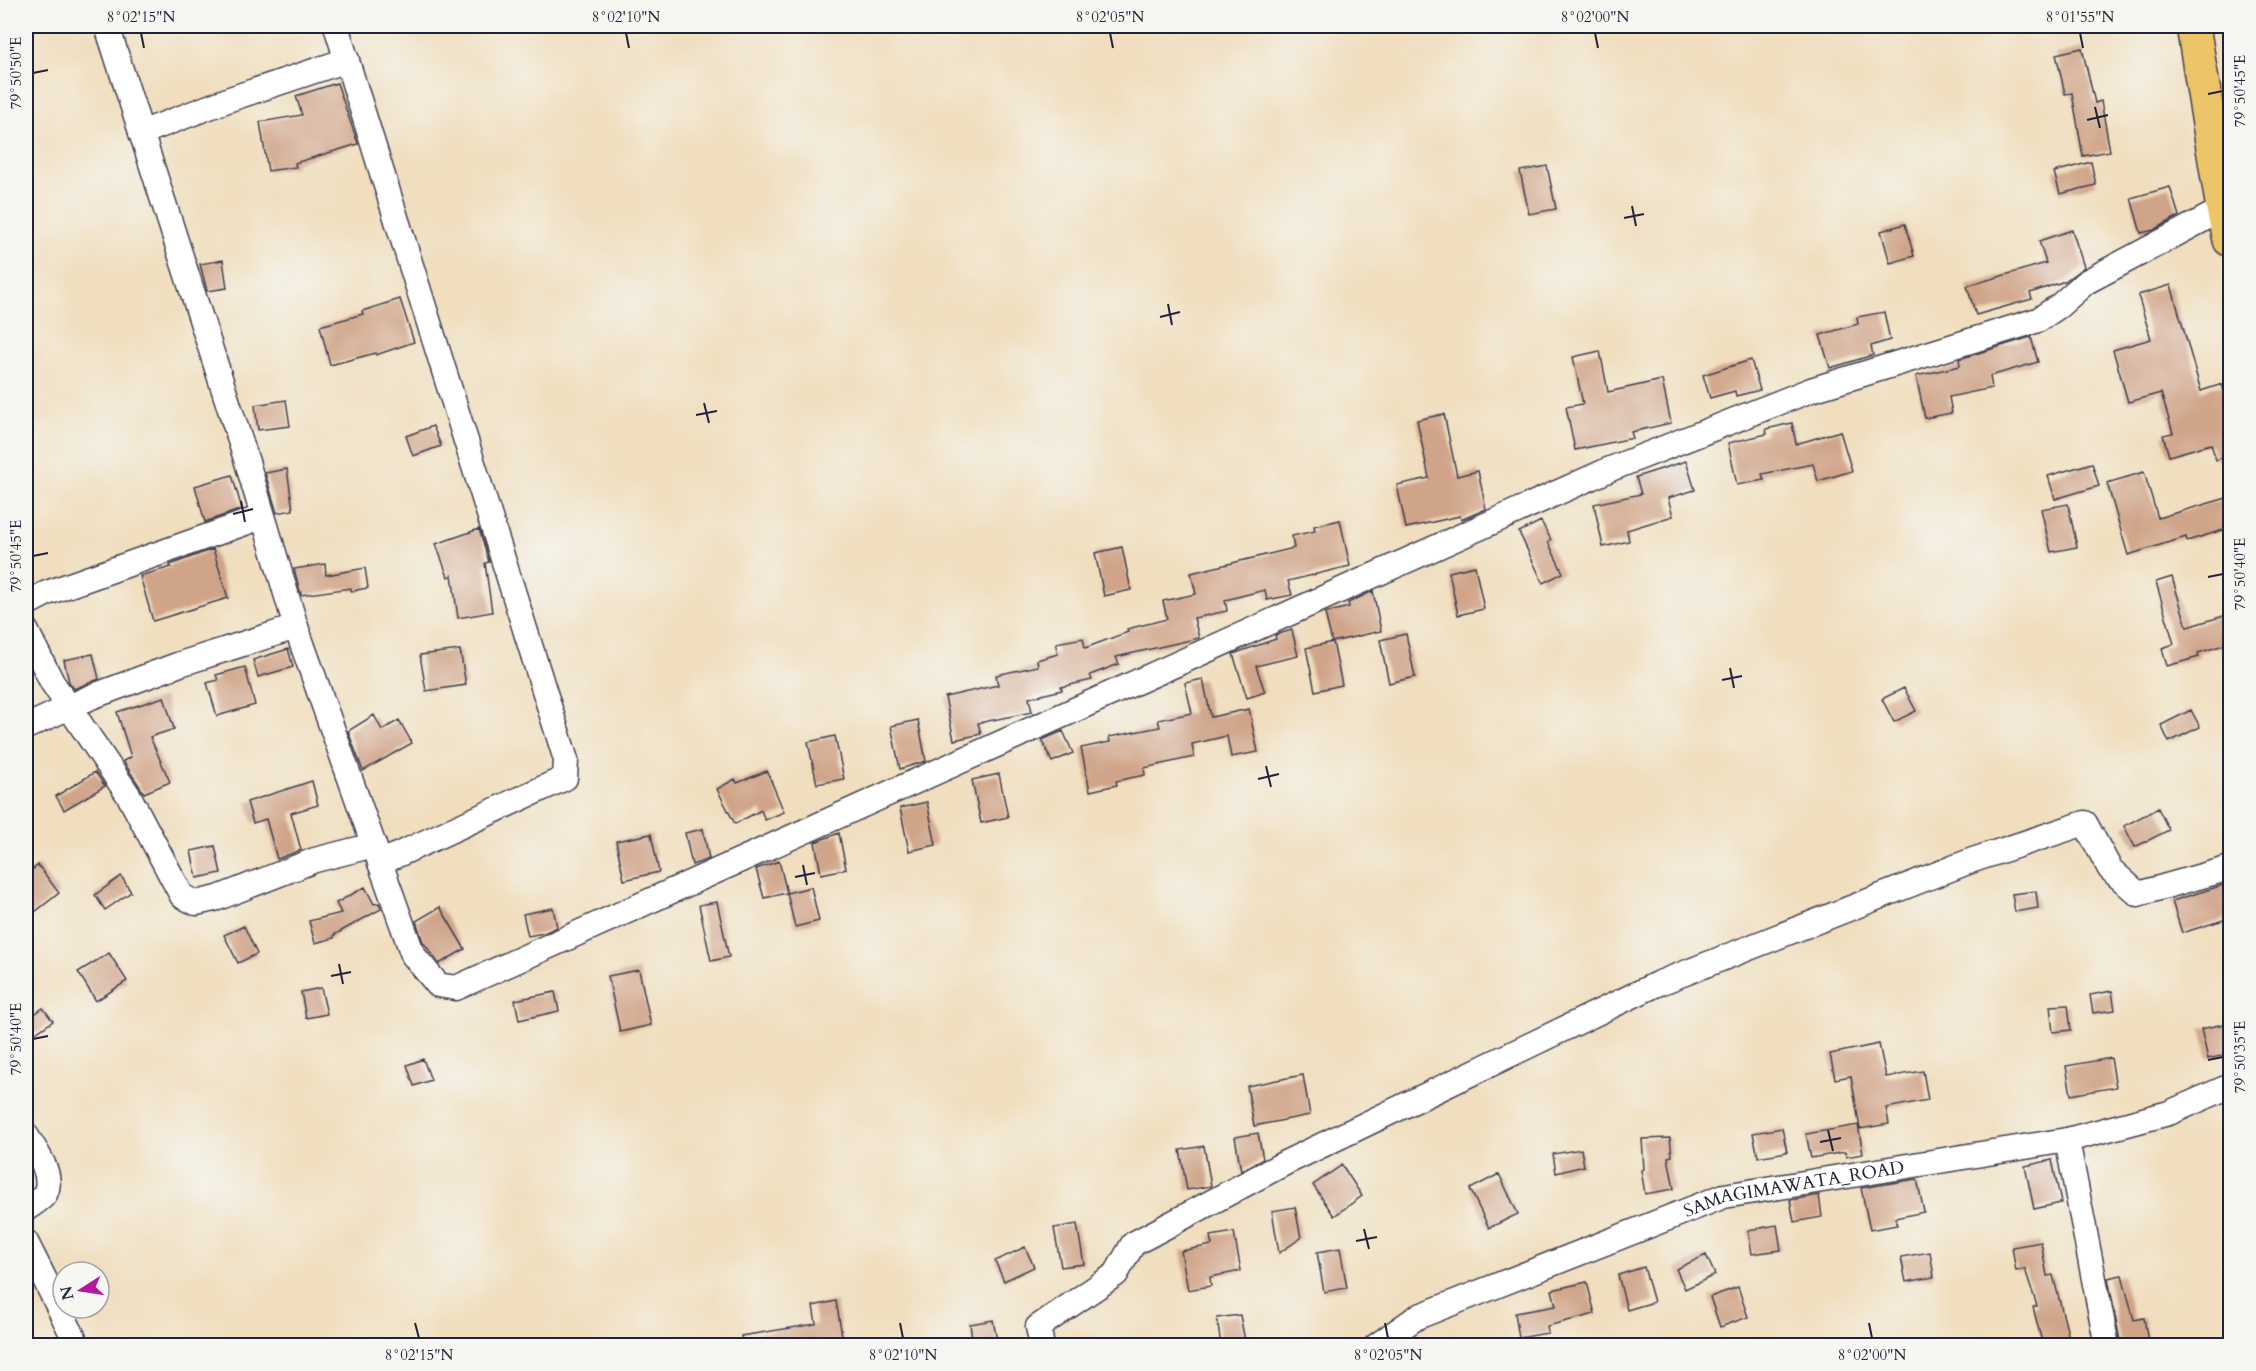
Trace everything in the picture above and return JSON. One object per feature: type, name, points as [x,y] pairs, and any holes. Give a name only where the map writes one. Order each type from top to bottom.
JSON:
[{"type":"highway","points":[[2193,26],[2227,225]]},
{"type":"street","points":[[106,26],[247,462],[296,627],[413,955],[438,985],[456,988],[1608,470],[1811,390],[2038,320],[2059,306],[2086,282],[2227,225]]},
{"type":"street","points":[[26,630],[68,708],[129,796],[182,896],[196,903],[218,898],[315,860],[377,854],[565,778],[567,760],[336,26]]},
{"type":"street","points":[[141,133],[230,99],[347,60]]},
{"type":"street","points":[[26,604],[47,593],[262,518]]},
{"type":"street","points":[[26,727],[91,697],[180,664],[296,627]]},
{"type":"street","points":[[1042,1346],[1038,1327],[1116,1274],[1133,1244],[1296,1158],[1657,984],[1972,860],[2085,824],[2110,868],[2138,894],[2230,868]]},
{"type":"street","name":"SAMAGIMAWATA_ROAD","points":[[1376,1346],[1417,1317],[1724,1196],[2067,1140],[2169,1113],[2230,1086]]},
{"type":"street","points":[[26,1135],[43,1163],[47,1183],[44,1195],[26,1209]]},
{"type":"street","points":[[2067,1140],[2107,1346]]},
{"type":"street","points":[[26,1242],[78,1346]]},
{"type":"building","points":[[2082,48],[2095,103],[2101,101],[2110,151],[2083,156],[2072,93],[2065,94],[2056,54]]},
{"type":"building","points":[[337,83],[358,144],[295,163],[296,167],[268,171],[260,122],[302,115],[296,96]]},
{"type":"building","points":[[2091,162],[2096,185],[2060,194],[2054,172]]},
{"type":"building","points":[[1547,166],[1556,209],[1529,214],[1520,171]]},
{"type":"building","points":[[2170,187],[2179,216],[2154,230],[2141,233],[2131,198]]},
{"type":"building","points":[[1905,224],[1914,256],[1890,263],[1881,231]]},
{"type":"building","points":[[2072,230],[2084,267],[2065,281],[2030,293],[2032,299],[1976,315],[1967,286],[2046,263],[2039,241]]},
{"type":"building","points":[[223,260],[227,288],[207,291],[200,264]]},
{"type":"building","points":[[2171,285],[2201,391],[2222,384],[2230,413],[2230,455],[2216,460],[2211,444],[2169,456],[2163,435],[2173,433],[2161,393],[2128,402],[2113,350],[2151,339],[2138,295]]},
{"type":"building","points":[[400,299],[414,342],[376,355],[376,353],[330,365],[320,326],[363,314],[362,311]]},
{"type":"building","points":[[1884,312],[1890,340],[1871,346],[1873,355],[1830,368],[1820,335],[1858,324],[1857,317]]},
{"type":"building","points":[[2031,337],[2038,362],[1990,376],[1992,388],[1949,397],[1952,413],[1925,418],[1916,376],[1960,366],[1959,359]]},
{"type":"building","points":[[1600,351],[1608,392],[1662,380],[1671,423],[1631,432],[1633,438],[1575,450],[1566,407],[1583,404],[1573,357]]},
{"type":"building","points":[[1751,360],[1760,390],[1736,396],[1735,391],[1710,398],[1703,375]]},
{"type":"building","points":[[286,400],[290,426],[258,430],[255,405]]},
{"type":"building","points":[[1444,414],[1457,476],[1478,471],[1486,509],[1461,520],[1460,516],[1406,528],[1397,485],[1429,478],[1417,420]]},
{"type":"building","points":[[1792,423],[1796,444],[1840,431],[1852,471],[1818,481],[1813,464],[1762,474],[1764,480],[1737,485],[1728,443],[1767,434],[1766,429]]},
{"type":"building","points":[[433,426],[441,446],[413,456],[406,436]]},
{"type":"building","points":[[1686,461],[1695,490],[1668,498],[1673,516],[1627,530],[1629,541],[1603,547],[1594,504],[1641,494],[1636,477]]},
{"type":"building","points":[[2092,463],[2099,486],[2055,499],[2048,476]]},
{"type":"building","points":[[287,469],[293,510],[277,513],[265,473]]},
{"type":"building","points":[[2144,472],[2158,518],[2230,497],[2230,528],[2187,541],[2186,537],[2128,555],[2107,483]]},
{"type":"building","points":[[232,475],[242,509],[205,522],[195,486]]},
{"type":"building","points":[[2068,504],[2077,547],[2051,552],[2041,509]]},
{"type":"building","points":[[1340,520],[1350,566],[1288,581],[1292,595],[1267,600],[1265,590],[1225,600],[1227,611],[1194,618],[1199,638],[1116,657],[1119,664],[1090,675],[1092,680],[1029,698],[1032,712],[978,723],[981,734],[954,740],[945,697],[998,685],[996,675],[1038,666],[1037,660],[1058,654],[1056,643],[1083,638],[1085,648],[1128,632],[1127,629],[1167,619],[1163,601],[1196,594],[1191,573],[1294,548],[1292,536],[1315,531],[1314,526]]},
{"type":"building","points":[[1541,521],[1551,540],[1548,542],[1563,573],[1543,583],[1519,532]]},
{"type":"building","points":[[479,529],[489,562],[485,563],[492,612],[458,618],[452,575],[448,577],[436,544]]},
{"type":"building","points":[[1122,547],[1131,590],[1104,596],[1095,553]]},
{"type":"building","points":[[213,549],[228,598],[153,621],[140,576],[171,567],[170,565]]},
{"type":"building","points":[[325,564],[326,575],[365,568],[368,588],[301,595],[294,569]]},
{"type":"building","points":[[1475,566],[1484,609],[1458,615],[1449,572]]},
{"type":"building","points":[[2172,577],[2187,627],[2230,614],[2230,643],[2198,653],[2199,657],[2167,666],[2162,648],[2174,644],[2156,582]]},
{"type":"building","points":[[1373,591],[1381,631],[1332,642],[1325,613],[1349,607],[1348,603]]},
{"type":"building","points":[[1292,630],[1298,656],[1256,666],[1265,692],[1247,698],[1233,654],[1276,639],[1275,635]]},
{"type":"building","points":[[1406,634],[1415,677],[1389,683],[1380,640]]},
{"type":"building","points":[[1333,642],[1342,685],[1315,691],[1306,648]]},
{"type":"building","points":[[288,649],[293,667],[258,677],[253,660]]},
{"type":"building","points":[[460,650],[466,685],[426,691],[420,655]]},
{"type":"building","points":[[93,654],[99,679],[74,689],[69,682],[64,660]]},
{"type":"building","points":[[245,667],[255,705],[217,716],[207,683],[218,680],[216,675]]},
{"type":"building","points":[[1203,679],[1211,717],[1249,709],[1258,752],[1231,757],[1227,736],[1192,744],[1194,757],[1144,768],[1145,775],[1116,781],[1117,785],[1090,791],[1081,748],[1110,742],[1109,737],[1160,727],[1158,720],[1192,713],[1185,683]]},
{"type":"building","points":[[1904,688],[1916,711],[1894,722],[1882,699]]},
{"type":"building","points":[[164,697],[174,729],[150,737],[170,782],[144,793],[123,761],[131,757],[117,712]]},
{"type":"building","points":[[2191,710],[2200,727],[2169,742],[2161,725]]},
{"type":"building","points":[[374,715],[382,730],[399,720],[412,743],[363,771],[348,731]]},
{"type":"building","points":[[918,720],[926,761],[900,769],[891,726]]},
{"type":"building","points":[[1063,731],[1073,753],[1052,762],[1042,740]]},
{"type":"building","points":[[835,736],[844,779],[817,784],[808,742]]},
{"type":"building","points":[[767,771],[784,812],[765,820],[761,810],[735,824],[717,789],[735,779],[737,783]]},
{"type":"building","points":[[95,772],[105,786],[64,810],[56,796]]},
{"type":"building","points":[[999,774],[1008,817],[981,823],[972,780]]},
{"type":"building","points":[[312,781],[318,805],[291,813],[301,850],[277,859],[266,819],[253,823],[247,802]]},
{"type":"building","points":[[927,802],[936,845],[909,851],[900,808]]},
{"type":"building","points":[[2158,808],[2169,830],[2135,847],[2124,826]]},
{"type":"building","points":[[703,829],[709,859],[692,865],[685,833]]},
{"type":"building","points":[[839,833],[846,869],[821,874],[815,842]]},
{"type":"building","points":[[651,834],[659,872],[624,880],[616,841]]},
{"type":"building","points":[[215,846],[221,873],[197,878],[191,851]]},
{"type":"building","points":[[779,861],[787,893],[764,898],[756,869]]},
{"type":"building","points":[[38,865],[59,893],[26,919],[26,875]]},
{"type":"building","points":[[121,876],[131,892],[105,910],[95,895]]},
{"type":"building","points":[[2230,883],[2230,918],[2182,933],[2172,901]]},
{"type":"building","points":[[365,887],[374,904],[379,903],[381,909],[334,935],[334,938],[315,943],[309,921],[341,913],[336,903]]},
{"type":"building","points":[[811,887],[819,921],[795,927],[787,893]]},
{"type":"building","points":[[2036,891],[2038,908],[2015,912],[2012,894]]},
{"type":"building","points":[[717,902],[729,957],[711,961],[699,905]]},
{"type":"building","points":[[440,907],[465,949],[439,964],[423,942],[416,921]]},
{"type":"building","points":[[553,908],[557,927],[544,933],[528,936],[523,914]]},
{"type":"building","points":[[244,926],[257,954],[238,963],[224,935]]},
{"type":"building","points":[[109,953],[127,981],[96,1001],[78,972]]},
{"type":"building","points":[[639,970],[651,1025],[620,1032],[608,976]]},
{"type":"building","points":[[321,988],[327,1014],[306,1018],[301,992]]},
{"type":"building","points":[[2112,991],[2115,1010],[2093,1013],[2090,995]]},
{"type":"building","points":[[555,992],[559,1011],[519,1020],[515,1000]]},
{"type":"building","points":[[2068,1005],[2071,1030],[2053,1032],[2050,1006]]},
{"type":"building","points":[[43,1008],[53,1021],[33,1035],[26,1020]]},
{"type":"building","points":[[2228,1023],[2230,1054],[2208,1059],[2201,1029]]},
{"type":"building","points":[[1879,1044],[1886,1077],[1923,1071],[1928,1100],[1886,1108],[1889,1124],[1860,1129],[1851,1076],[1835,1079],[1830,1054]]},
{"type":"building","points":[[2111,1058],[2116,1087],[2071,1095],[2066,1066]]},
{"type":"building","points":[[423,1059],[431,1080],[414,1086],[407,1065]]},
{"type":"building","points":[[1303,1075],[1310,1115],[1254,1126],[1247,1086]]},
{"type":"building","points":[[1858,1125],[1863,1154],[1846,1157],[1845,1152],[1811,1158],[1806,1134]]},
{"type":"building","points":[[1782,1128],[1787,1152],[1758,1157],[1753,1133]]},
{"type":"building","points":[[1258,1133],[1263,1159],[1241,1171],[1235,1137]]},
{"type":"building","points":[[1670,1138],[1672,1156],[1668,1157],[1674,1189],[1645,1194],[1641,1170],[1644,1169],[1642,1139]]},
{"type":"building","points":[[1204,1146],[1211,1186],[1187,1190],[1180,1150]]},
{"type":"building","points":[[1581,1149],[1584,1166],[1556,1173],[1553,1154]]},
{"type":"building","points":[[2052,1160],[2061,1203],[2034,1209],[2025,1166]]},
{"type":"building","points":[[1342,1165],[1362,1196],[1334,1216],[1313,1185]]},
{"type":"building","points":[[1499,1174],[1518,1214],[1489,1228],[1470,1189]]},
{"type":"building","points":[[1917,1179],[1924,1212],[1895,1218],[1897,1225],[1870,1230],[1861,1188]]},
{"type":"building","points":[[1819,1195],[1822,1217],[1794,1222],[1790,1200]]},
{"type":"building","points":[[1295,1207],[1301,1238],[1279,1253],[1272,1211]]},
{"type":"building","points":[[1077,1224],[1084,1264],[1061,1267],[1054,1228]]},
{"type":"building","points":[[1777,1225],[1781,1250],[1752,1254],[1748,1230]]},
{"type":"building","points":[[1234,1232],[1241,1271],[1210,1277],[1211,1286],[1188,1290],[1181,1251],[1212,1245],[1210,1236]]},
{"type":"building","points":[[2041,1242],[2047,1276],[2053,1275],[2071,1346],[2043,1346],[2033,1307],[2037,1306],[2025,1269],[2016,1271],[2012,1247]]},
{"type":"building","points":[[1025,1247],[1034,1267],[1004,1281],[995,1261]]},
{"type":"building","points":[[1340,1248],[1347,1288],[1324,1292],[1317,1252]]},
{"type":"building","points":[[1930,1252],[1934,1277],[1906,1282],[1901,1257]]},
{"type":"building","points":[[1706,1255],[1715,1275],[1685,1289],[1676,1269]]},
{"type":"building","points":[[1644,1267],[1654,1302],[1627,1310],[1618,1275]]},
{"type":"building","points":[[2122,1275],[2134,1320],[2144,1318],[2148,1342],[2121,1346],[2108,1278]]},
{"type":"building","points":[[1587,1282],[1595,1314],[1547,1326],[1548,1333],[1519,1338],[1515,1313],[1556,1306],[1552,1290]]},
{"type":"building","points":[[1738,1287],[1748,1317],[1720,1327],[1710,1297]]},
{"type":"building","points":[[836,1301],[843,1341],[818,1346],[742,1346],[741,1336],[816,1324],[813,1306]]},
{"type":"building","points":[[1240,1315],[1246,1346],[1221,1346],[1217,1318]]},
{"type":"building","points":[[993,1320],[998,1346],[973,1346],[970,1324]]}]
